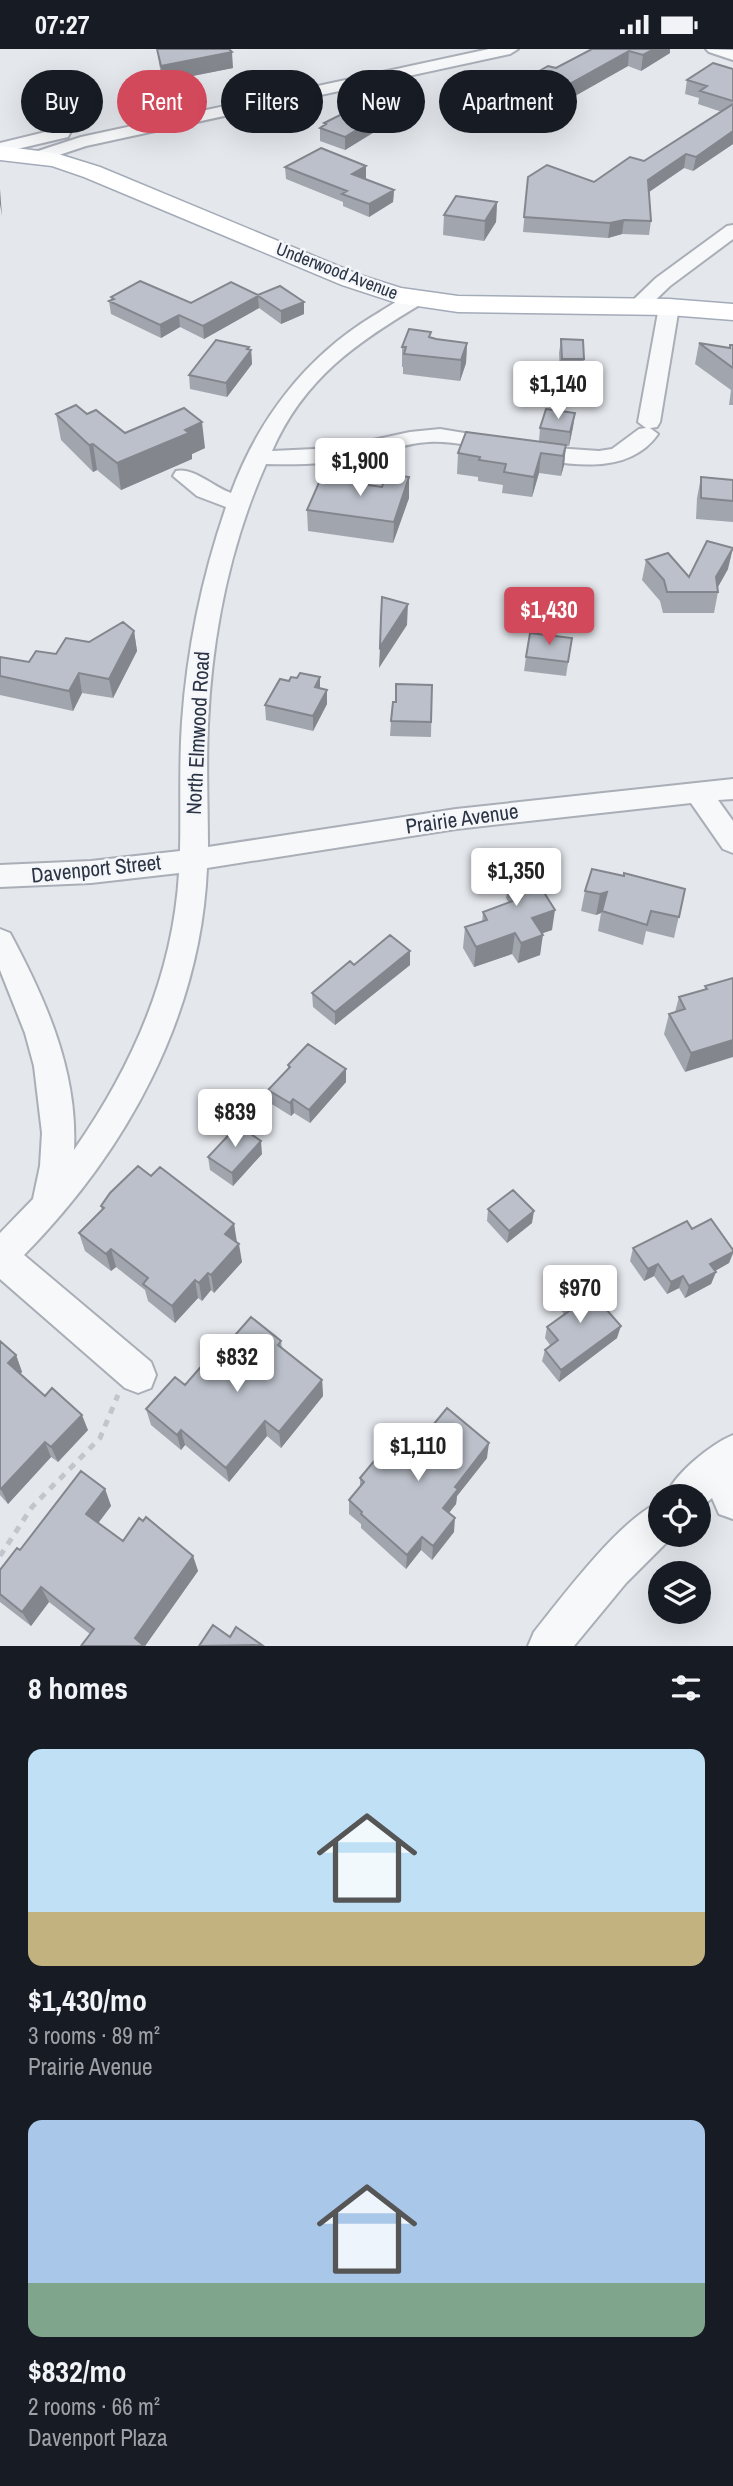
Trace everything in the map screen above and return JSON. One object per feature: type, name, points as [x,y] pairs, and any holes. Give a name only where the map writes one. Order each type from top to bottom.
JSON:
[{"type":"main road","name":"Underwood Avenue","points":[[0,151],[68,164],[105,177],[351,280],[416,299],[458,304],[638,306],[733,312]]},
{"type":"street","points":[[438,58],[454,49]]},
{"type":"street","points":[[323,83],[438,58],[510,49]]},
{"type":"street","points":[[714,49],[733,55]]},
{"type":"street","points":[[0,151],[221,106]]},
{"type":"street","points":[[38,157],[81,142],[221,107]]},
{"type":"street","points":[[638,306],[663,282],[733,230]]},
{"type":"street","name":"North Elmwood Road","points":[[0,1257],[47,1208],[81,1167],[123,1098],[163,1015],[186,938],[192,859],[195,724],[200,654],[219,565],[239,504],[259,457],[288,407],[315,370],[347,341],[416,299]]},
{"type":"street","points":[[259,457],[301,459],[329,456],[398,440],[439,435],[576,457],[619,454],[648,428],[669,307]]},
{"type":"street","points":[[184,476],[205,491],[239,504]]},
{"type":"street","name":"Prairie Avenue","points":[[192,859],[547,807],[733,789]]},
{"type":"street","points":[[698,792],[733,842]]},
{"type":"street","name":"Davenport Street","points":[[0,876],[37,876],[192,859]]},
{"type":"street","name":"North Elmwood Road","points":[[0,941],[30,1001],[41,1033],[54,1094],[60,1142],[57,1173],[47,1208]]},
{"type":"street","points":[[0,1257],[133,1370]]},
{"type":"street","points":[[708,1484],[728,1474]]},
{"type":"street","points":[[548,1646],[612,1569],[648,1533]]},
{"type":"path","points":[[0,1556],[32,1507],[100,1439],[133,1370]]},
{"type":"building","points":[[157,49],[229,49],[232,52],[161,66]]},
{"type":"building","points":[[592,49],[654,49],[643,55],[629,51],[577,80],[577,70],[541,70],[548,66],[556,68]]},
{"type":"building","points":[[713,63],[733,69],[733,101],[700,91],[707,86],[687,80]]},
{"type":"building","points":[[733,104],[733,131],[696,157],[686,154],[648,180],[651,221],[624,220],[610,223],[524,217],[528,177],[547,165],[594,182],[630,157],[644,161]]},
{"type":"building","points":[[337,116],[337,133],[352,133],[345,137],[323,129],[326,124],[324,123]]},
{"type":"building","points":[[321,148],[366,166],[352,174],[394,190],[369,204],[342,194],[347,191],[285,167]]},
{"type":"building","points":[[456,196],[497,202],[485,221],[444,215]]},
{"type":"building","points":[[140,281],[191,303],[231,282],[258,295],[280,286],[304,302],[281,311],[258,296],[203,326],[179,315],[160,325],[109,301],[114,299],[111,297]]},
{"type":"building","points":[[409,329],[431,332],[429,337],[436,339],[467,343],[461,360],[404,354],[406,347],[402,347]]},
{"type":"building","points":[[561,339],[583,340],[584,359],[562,359]]},
{"type":"building","points":[[216,340],[249,347],[247,349],[251,350],[226,383],[189,375]]},
{"type":"building","points":[[699,343],[730,348],[730,345],[733,345],[733,368]]},
{"type":"building","points":[[76,405],[87,414],[96,410],[125,433],[184,408],[202,422],[185,430],[189,433],[117,463],[93,444],[89,445],[56,414]]},
{"type":"building","points":[[546,409],[575,413],[570,432],[540,428]]},
{"type":"building","points":[[466,432],[566,445],[563,456],[541,453],[534,477],[504,472],[506,464],[479,460],[480,457],[458,453]]},
{"type":"building","points":[[386,474],[409,477],[394,522],[307,510],[321,478],[382,487]]},
{"type":"building","points":[[701,477],[733,480],[733,501],[701,498]]},
{"type":"building","points":[[707,541],[733,548],[716,577],[718,592],[667,592],[664,580],[646,560],[668,553],[689,577]]},
{"type":"building","points":[[382,597],[408,604],[380,647],[381,617]]},
{"type":"building","points":[[123,622],[134,631],[109,679],[79,673],[69,691],[0,676],[0,657],[29,662],[36,651],[56,654],[66,638],[89,642]]},
{"type":"building","points":[[530,633],[572,638],[568,662],[526,657]]},
{"type":"building","points":[[300,673],[320,677],[315,687],[327,690],[313,716],[265,705],[280,679],[289,681],[291,677],[297,678]]},
{"type":"building","points":[[396,684],[432,685],[431,722],[391,721],[393,702],[396,702]]},
{"type":"building","points":[[536,857],[547,873],[535,878],[555,910],[532,918],[543,935],[521,943],[515,933],[476,947],[465,927],[487,920],[483,912],[521,898],[508,878],[513,876],[511,873],[496,870]]},
{"type":"building","points":[[592,869],[624,876],[624,873],[685,889],[679,917],[651,911],[647,925],[602,911],[607,892],[600,894],[585,891]]},
{"type":"building","points":[[390,935],[410,951],[335,1012],[312,993],[350,961],[354,965]]},
{"type":"building","points":[[733,978],[733,1040],[691,1053],[669,1014],[685,1009],[679,997]]},
{"type":"building","points":[[308,1044],[346,1069],[309,1110],[293,1099],[290,1103],[268,1090]]},
{"type":"building","points":[[238,1125],[261,1141],[232,1173],[208,1157]]},
{"type":"building","points":[[138,1166],[151,1176],[160,1167],[234,1224],[225,1234],[239,1244],[211,1275],[208,1273],[199,1283],[195,1280],[172,1306],[143,1284],[148,1278],[111,1249],[106,1254],[79,1233],[104,1208],[101,1206],[110,1193]]},
{"type":"building","points":[[513,1190],[534,1211],[509,1231],[488,1209]]},
{"type":"building","points":[[711,1219],[733,1252],[710,1264],[716,1272],[689,1286],[683,1276],[671,1282],[658,1264],[648,1269],[633,1248],[687,1221],[692,1229]]},
{"type":"building","points":[[583,1278],[621,1326],[561,1370],[545,1350],[558,1340],[547,1327],[572,1309],[561,1295]]},
{"type":"building","points":[[251,1317],[281,1341],[278,1345],[322,1380],[279,1432],[265,1421],[226,1468],[181,1430],[177,1435],[146,1409],[175,1377],[185,1385],[205,1362],[209,1365]]},
{"type":"building","points":[[0,1341],[16,1355],[8,1363],[45,1396],[52,1388],[82,1415],[51,1447],[45,1442],[1,1489],[0,1488]]},
{"type":"building","points":[[447,1408],[489,1443],[455,1487],[458,1489],[443,1508],[455,1518],[433,1546],[422,1537],[407,1555],[349,1500],[364,1482],[360,1478],[394,1437],[411,1452]]},
{"type":"building","points":[[81,1471],[105,1489],[86,1514],[123,1541],[139,1518],[143,1521],[146,1517],[193,1556],[135,1638],[144,1646],[81,1646],[94,1629],[41,1587],[22,1612],[0,1594],[0,1570],[17,1548],[20,1550]]},
{"type":"building","points":[[213,1625],[230,1637],[236,1627],[262,1645],[199,1646]]}]
